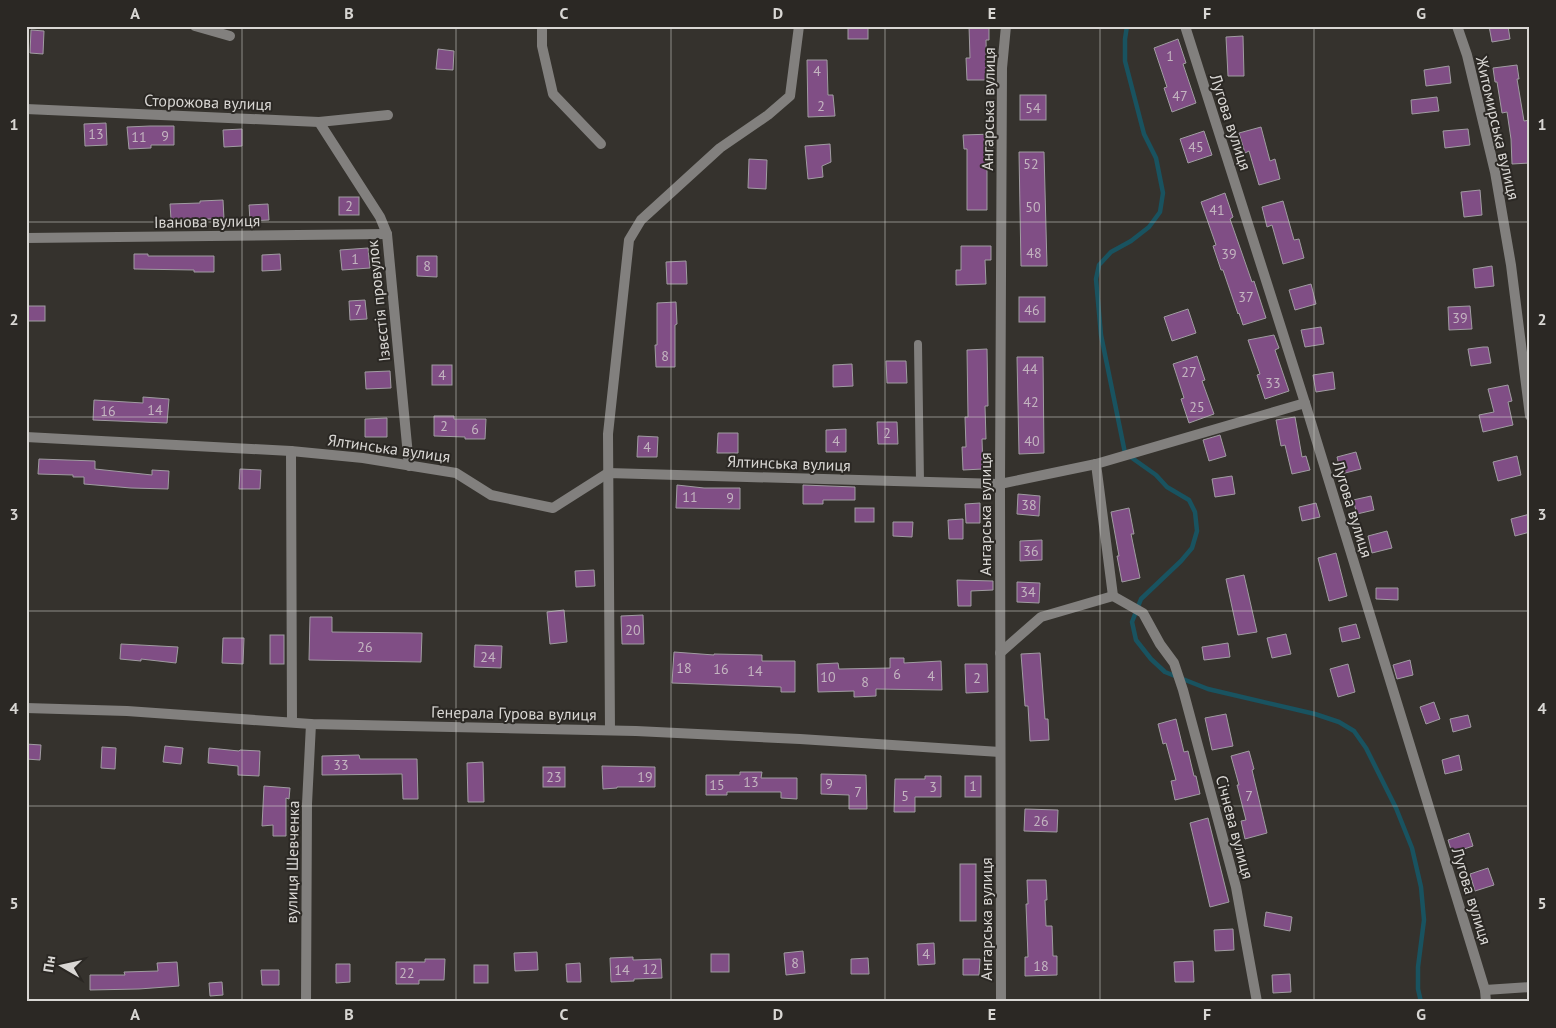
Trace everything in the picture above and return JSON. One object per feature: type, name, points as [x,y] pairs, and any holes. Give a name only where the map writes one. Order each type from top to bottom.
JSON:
[{"type":"street","points":[[195,26],[230,36]]},
{"type":"street","points":[[542,26],[542,46],[553,94],[601,144]]},
{"type":"street","points":[[610,730],[608,434],[630,240],[641,220],[713,154],[768,116],[790,96],[799,26]]},
{"type":"street","name":"Ангарська вулиця","points":[[1001,1002],[1000,484],[1002,68],[1006,26]]},
{"type":"street","name":"Лугова вулиця","points":[[1185,26],[1305,403],[1485,990],[1486,1002]]},
{"type":"street","name":"Житомирська вулиця","points":[[1457,26],[1467,55],[1495,172],[1511,265],[1530,416]]},
{"type":"street","name":"Сторожова вулиця","points":[[26,109],[319,122],[388,115]]},
{"type":"street","name":"Ізвєстія провулок","points":[[319,122],[380,217],[387,234],[409,466]]},
{"type":"street","name":"Іванова вулиця","points":[[26,238],[387,234]]},
{"type":"street","name":"Ялтинська вулиця","points":[[26,437],[291,451],[363,458],[456,473],[491,496],[552,508],[608,473],[1000,484],[1096,464],[1305,403]]},
{"type":"street","points":[[291,451],[292,722]]},
{"type":"street","points":[[1000,653],[1041,617],[1113,596],[1096,464]]},
{"type":"street","name":"Січнева вулиця","points":[[1113,596],[1143,613],[1160,644],[1174,663],[1236,887],[1256,1002]]},
{"type":"street","name":"Генерала Гурова вулиця","points":[[26,708],[126,711],[311,724],[610,730],[800,739],[1000,752]]},
{"type":"street","name":"вулиця Шевченка","points":[[306,1002],[307,804],[311,724]]},
{"type":"street","points":[[1485,990],[1530,987]]},
{"type":"lane","points":[[918,344],[920,482]]},
{"type":"building","points":[[848,26],[868,26],[868,39],[848,39]]},
{"type":"building","points":[[969,26],[989,26],[989,40],[986,40],[987,80],[967,80],[966,58],[970,58]]},
{"type":"building","points":[[1489,26],[1508,26],[1510,39],[1492,42]]},
{"type":"building","points":[[31,30],[44,31],[43,54],[30,53]]},
{"type":"building","points":[[1243,36],[1244,76],[1228,76],[1226,37]]},
{"type":"building","points":[[1178,39],[1186,63],[1183,64],[1196,103],[1172,112],[1164,88],[1167,87],[1154,48]]},
{"type":"building","points":[[438,49],[454,51],[453,70],[436,69]]},
{"type":"building","points":[[807,60],[827,60],[828,95],[833,95],[835,116],[808,117]]},
{"type":"building","points":[[1517,65],[1519,79],[1517,79],[1524,121],[1530,120],[1530,163],[1512,164],[1507,112],[1502,113],[1493,68]]},
{"type":"building","points":[[1449,66],[1451,83],[1426,86],[1424,70]]},
{"type":"building","points":[[1020,95],[1046,95],[1046,120],[1020,120]]},
{"type":"building","points":[[1437,97],[1439,111],[1412,114],[1411,100]]},
{"type":"building","points":[[106,123],[107,145],[85,146],[84,124]]},
{"type":"building","points":[[174,126],[174,145],[151,145],[151,148],[129,149],[127,127]]},
{"type":"building","points":[[1261,127],[1270,161],[1275,159],[1280,179],[1259,185],[1249,151],[1245,153],[1239,133]]},
{"type":"building","points":[[242,129],[242,146],[224,147],[223,130]]},
{"type":"building","points":[[1468,129],[1470,145],[1445,148],[1443,131]]},
{"type":"building","points":[[1204,131],[1212,155],[1188,163],[1180,139]]},
{"type":"building","points":[[993,134],[993,148],[987,148],[987,210],[967,210],[967,149],[964,149],[963,135]]},
{"type":"building","points":[[830,144],[831,162],[822,166],[823,177],[808,179],[805,146]]},
{"type":"building","points":[[1019,152],[1044,152],[1047,266],[1021,266]]},
{"type":"building","points":[[749,159],[767,160],[766,189],[748,188]]},
{"type":"building","points":[[1480,190],[1482,215],[1464,217],[1461,192]]},
{"type":"building","points":[[1225,193],[1233,217],[1230,219],[1266,318],[1243,325],[1223,270],[1221,270],[1213,246],[1216,245],[1201,202]]},
{"type":"building","points":[[339,197],[359,197],[359,215],[339,215]]},
{"type":"building","points":[[223,200],[224,219],[171,219],[170,204]]},
{"type":"building","points":[[1283,201],[1294,240],[1299,239],[1304,258],[1283,264],[1272,225],[1267,227],[1262,207]]},
{"type":"building","points":[[268,204],[269,220],[250,221],[249,205]]},
{"type":"building","points":[[961,246],[991,246],[991,260],[985,260],[986,284],[956,285],[956,270],[961,270]]},
{"type":"building","points":[[368,248],[370,268],[342,270],[340,250]]},
{"type":"building","points":[[134,254],[148,254],[148,256],[214,256],[214,272],[134,269]]},
{"type":"building","points":[[280,254],[281,270],[262,271],[262,255]]},
{"type":"building","points":[[417,256],[437,256],[437,277],[417,276]]},
{"type":"building","points":[[686,261],[687,284],[667,284],[666,262]]},
{"type":"building","points":[[1492,266],[1494,286],[1475,288],[1473,269]]},
{"type":"building","points":[[1311,284],[1316,304],[1295,310],[1289,290]]},
{"type":"building","points":[[1019,297],[1045,297],[1045,322],[1019,322]]},
{"type":"building","points":[[365,300],[367,319],[350,320],[349,301]]},
{"type":"building","points":[[676,302],[675,367],[656,367],[657,303]]},
{"type":"building","points":[[27,306],[45,306],[45,321],[27,321]]},
{"type":"building","points":[[1470,306],[1472,329],[1449,330],[1448,307]]},
{"type":"building","points":[[1188,309],[1196,333],[1172,341],[1164,317]]},
{"type":"building","points":[[1321,327],[1324,344],[1305,347],[1301,330]]},
{"type":"building","points":[[1274,335],[1279,348],[1275,350],[1289,391],[1265,399],[1257,375],[1260,374],[1248,340]]},
{"type":"building","points":[[1488,347],[1491,363],[1471,366],[1468,349]]},
{"type":"building","points":[[987,349],[988,406],[985,406],[986,439],[982,439],[983,469],[963,470],[962,447],[966,447],[965,417],[968,417],[967,350]]},
{"type":"building","points":[[1197,356],[1205,380],[1202,381],[1214,414],[1189,423],[1181,399],[1184,398],[1173,364]]},
{"type":"building","points":[[1017,357],[1043,357],[1044,453],[1019,454]]},
{"type":"building","points":[[886,361],[906,361],[907,383],[887,383]]},
{"type":"building","points":[[852,364],[853,386],[833,387],[833,365]]},
{"type":"building","points":[[432,365],[452,365],[452,385],[432,385]]},
{"type":"building","points":[[390,371],[391,388],[366,389],[365,372]]},
{"type":"building","points":[[1333,372],[1335,389],[1316,392],[1313,375]]},
{"type":"building","points":[[1508,385],[1512,401],[1508,402],[1513,425],[1483,432],[1479,415],[1494,412],[1488,389]]},
{"type":"building","points":[[143,397],[169,399],[167,423],[93,420],[94,400],[143,403]]},
{"type":"building","points":[[434,416],[454,416],[454,419],[486,419],[485,439],[434,436]]},
{"type":"building","points":[[1295,417],[1302,457],[1306,456],[1310,470],[1292,474],[1285,445],[1281,446],[1276,420]]},
{"type":"building","points":[[387,418],[387,437],[365,437],[365,419]]},
{"type":"building","points":[[877,422],[897,422],[898,444],[878,444]]},
{"type":"building","points":[[846,429],[846,452],[826,452],[826,430]]},
{"type":"building","points":[[718,433],[738,433],[738,453],[717,453]]},
{"type":"building","points":[[1220,435],[1226,456],[1209,461],[1203,440]]},
{"type":"building","points":[[638,436],[658,437],[657,457],[637,457]]},
{"type":"building","points":[[1356,452],[1361,469],[1341,474],[1337,457]]},
{"type":"building","points":[[1517,456],[1521,475],[1498,481],[1493,462]]},
{"type":"building","points":[[39,459],[95,461],[95,469],[152,475],[152,470],[169,471],[168,489],[84,484],[84,477],[38,474]]},
{"type":"building","points":[[240,469],[261,470],[260,489],[239,489]]},
{"type":"building","points":[[1232,476],[1235,494],[1215,497],[1212,479]]},
{"type":"building","points":[[677,485],[704,488],[740,488],[740,509],[676,508]]},
{"type":"building","points":[[803,485],[855,487],[855,500],[823,500],[823,504],[803,504]]},
{"type":"building","points":[[1018,494],[1040,496],[1039,516],[1017,514]]},
{"type":"building","points":[[1371,496],[1374,510],[1357,514],[1353,500]]},
{"type":"building","points":[[980,503],[980,523],[966,523],[965,504]]},
{"type":"building","points":[[1316,503],[1320,517],[1302,521],[1299,507]]},
{"type":"building","points":[[855,508],[874,508],[874,522],[855,522]]},
{"type":"building","points":[[1129,508],[1134,534],[1131,534],[1140,578],[1122,582],[1111,512]]},
{"type":"building","points":[[1530,514],[1530,532],[1515,536],[1511,519]]},
{"type":"building","points":[[963,519],[963,539],[949,539],[948,520]]},
{"type":"building","points":[[893,522],[913,522],[912,537],[893,536]]},
{"type":"building","points":[[1387,531],[1392,548],[1372,553],[1368,536]]},
{"type":"building","points":[[1042,540],[1042,560],[1020,561],[1020,541]]},
{"type":"building","points":[[1336,553],[1347,596],[1329,601],[1318,558]]},
{"type":"building","points":[[594,570],[595,586],[576,587],[575,571]]},
{"type":"building","points":[[1244,575],[1257,632],[1238,635],[1226,579]]},
{"type":"building","points":[[957,580],[993,581],[993,590],[971,591],[971,606],[958,606]]},
{"type":"building","points":[[1017,582],[1040,583],[1039,603],[1017,602]]},
{"type":"building","points":[[1376,588],[1398,588],[1398,600],[1376,599]]},
{"type":"building","points":[[564,610],[567,642],[550,644],[547,612]]},
{"type":"building","points":[[643,615],[644,644],[622,644],[621,616]]},
{"type":"building","points":[[310,617],[332,617],[332,632],[422,633],[421,662],[309,660]]},
{"type":"building","points":[[1356,624],[1360,638],[1342,642],[1339,628]]},
{"type":"building","points":[[1286,634],[1291,654],[1272,658],[1267,638]]},
{"type":"building","points":[[270,635],[284,635],[284,664],[270,664]]},
{"type":"building","points":[[223,638],[244,638],[243,664],[222,663]]},
{"type":"building","points":[[1228,643],[1230,657],[1204,660],[1202,647]]},
{"type":"building","points":[[121,644],[178,647],[176,663],[120,659]]},
{"type":"building","points":[[475,645],[502,646],[501,668],[474,667]]},
{"type":"building","points":[[674,652],[714,655],[762,655],[762,661],[795,661],[795,692],[781,692],[781,687],[672,683]]},
{"type":"building","points":[[1040,653],[1045,719],[1048,719],[1049,740],[1030,741],[1028,706],[1025,706],[1021,654]]},
{"type":"building","points":[[890,658],[904,658],[904,663],[941,661],[942,690],[876,689],[876,696],[854,697],[854,691],[818,692],[817,664],[838,663],[839,669],[890,668]]},
{"type":"building","points":[[1410,660],[1413,675],[1397,679],[1393,665]]},
{"type":"building","points":[[965,664],[987,664],[988,692],[966,693]]},
{"type":"building","points":[[1348,664],[1355,692],[1338,697],[1330,669]]},
{"type":"building","points":[[1434,702],[1440,719],[1426,724],[1420,707]]},
{"type":"building","points":[[1226,714],[1233,746],[1212,750],[1205,718]]},
{"type":"building","points":[[1468,715],[1471,727],[1453,732],[1450,719]]},
{"type":"building","points":[[1176,719],[1184,752],[1188,751],[1200,794],[1175,800],[1171,781],[1176,780],[1166,743],[1163,744],[1158,724]]},
{"type":"building","points":[[26,744],[41,745],[40,760],[26,759]]},
{"type":"building","points":[[165,746],[183,748],[181,764],[163,762]]},
{"type":"building","points":[[102,747],[116,748],[115,769],[101,768]]},
{"type":"building","points":[[209,748],[260,751],[259,776],[238,775],[238,766],[208,763]]},
{"type":"building","points":[[1249,751],[1267,833],[1245,839],[1241,821],[1246,820],[1231,756]]},
{"type":"building","points":[[359,755],[360,759],[417,759],[418,799],[403,799],[402,774],[322,775],[322,756]]},
{"type":"building","points":[[1459,755],[1462,770],[1445,774],[1442,760]]},
{"type":"building","points":[[483,762],[484,802],[468,802],[467,763]]},
{"type":"building","points":[[602,766],[655,767],[655,787],[603,789]]},
{"type":"building","points":[[543,767],[565,767],[565,787],[543,787]]},
{"type":"building","points":[[740,772],[762,772],[761,778],[797,778],[797,799],[781,798],[781,792],[727,792],[727,795],[706,795],[706,775],[740,775]]},
{"type":"building","points":[[821,774],[866,775],[867,809],[849,809],[849,795],[821,794]]},
{"type":"building","points":[[925,776],[941,776],[941,797],[915,797],[915,812],[894,812],[895,779],[925,779]]},
{"type":"building","points":[[965,776],[981,776],[981,797],[965,797]]},
{"type":"building","points":[[264,786],[290,788],[289,799],[286,798],[286,836],[273,836],[273,825],[262,826]]},
{"type":"building","points":[[1025,809],[1058,810],[1057,832],[1024,831]]},
{"type":"building","points":[[1208,818],[1229,902],[1210,907],[1190,823]]},
{"type":"building","points":[[1469,833],[1473,846],[1452,853],[1448,840]]},
{"type":"building","points":[[960,864],[976,864],[976,921],[960,921]]},
{"type":"building","points":[[1488,868],[1494,885],[1475,891],[1470,874]]},
{"type":"building","points":[[1027,880],[1046,880],[1046,926],[1052,926],[1053,956],[1057,956],[1057,975],[1025,976],[1025,957],[1028,957]]},
{"type":"building","points":[[1266,912],[1292,917],[1290,931],[1264,926]]},
{"type":"building","points":[[1233,929],[1234,950],[1215,951],[1214,930]]},
{"type":"building","points":[[934,943],[935,964],[918,965],[917,944]]},
{"type":"building","points":[[803,951],[805,973],[786,975],[784,953]]},
{"type":"building","points":[[537,952],[538,970],[515,971],[514,953]]},
{"type":"building","points":[[711,954],[729,954],[729,972],[711,972]]},
{"type":"building","points":[[633,957],[633,960],[661,959],[662,978],[611,982],[610,958]]},
{"type":"building","points":[[868,958],[869,974],[851,974],[851,959]]},
{"type":"building","points":[[425,959],[445,959],[444,980],[419,980],[419,984],[396,984],[396,962],[425,962]]},
{"type":"building","points":[[963,959],[980,959],[979,975],[963,975]]},
{"type":"building","points":[[1193,961],[1194,982],[1175,982],[1174,962]]},
{"type":"building","points":[[177,962],[179,986],[90,990],[90,975],[125,975],[124,972],[158,971],[157,963]]},
{"type":"building","points":[[580,963],[581,982],[567,982],[566,964]]},
{"type":"building","points":[[336,964],[350,964],[350,982],[336,983]]},
{"type":"building","points":[[474,965],[488,965],[488,983],[474,983]]},
{"type":"building","points":[[261,970],[279,970],[279,985],[262,985]]},
{"type":"building","points":[[1290,974],[1291,992],[1273,993],[1272,975]]},
{"type":"building","points":[[222,982],[223,995],[210,996],[209,983]]},
{"type":"waterway","points":[[1127,26],[1125,61],[1144,134],[1156,158],[1163,193],[1160,212],[1149,227],[1131,241],[1111,252],[1099,265],[1096,279],[1101,335],[1125,453],[1156,475],[1167,487],[1189,500],[1195,512],[1197,531],[1192,548],[1141,599],[1132,622],[1136,640],[1151,659],[1165,672],[1208,689],[1315,714],[1339,722],[1354,731],[1366,748],[1396,808],[1412,848],[1421,887],[1424,920],[1418,967],[1418,989],[1421,1002]]}]
